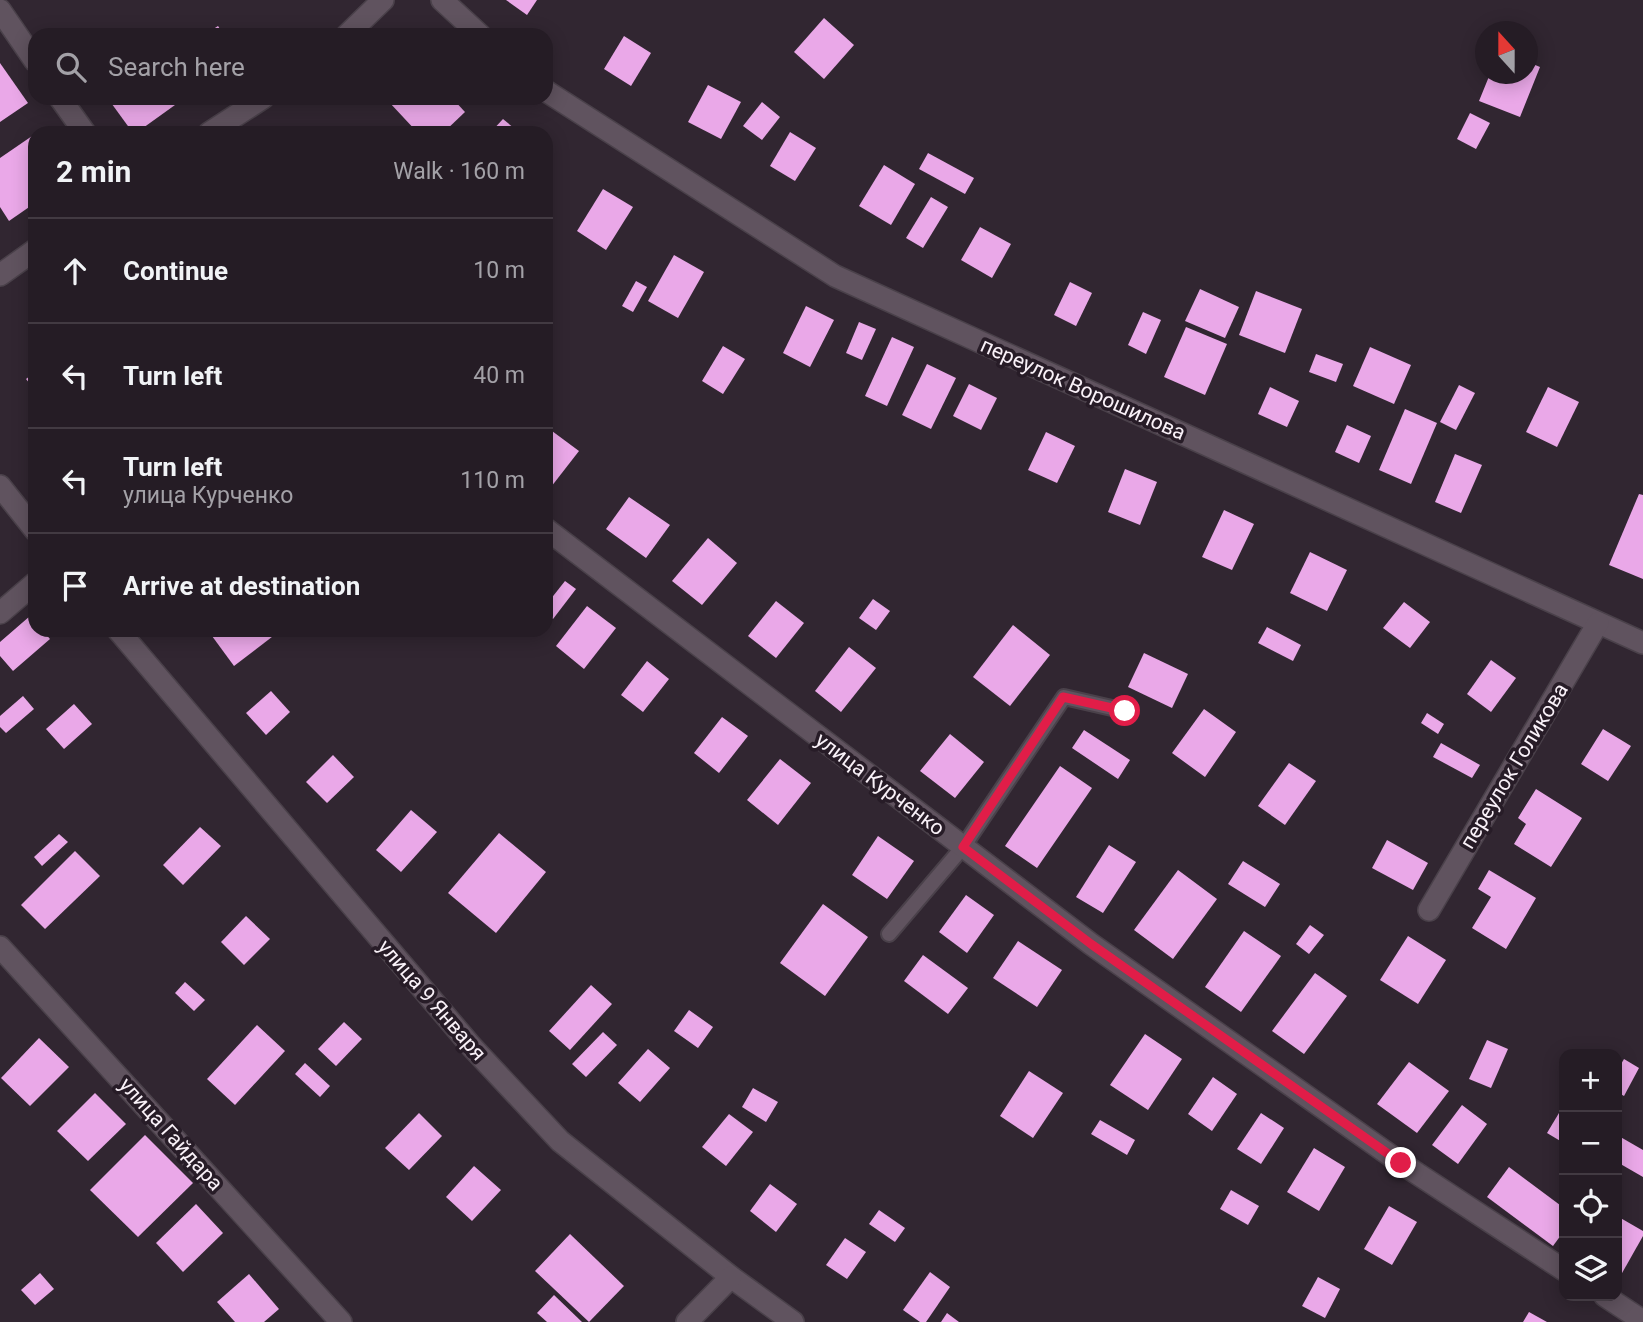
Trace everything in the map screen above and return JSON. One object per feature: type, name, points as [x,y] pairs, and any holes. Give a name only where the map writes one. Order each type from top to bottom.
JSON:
[{"type":"street","points":[[354,28],[383,0]]},
{"type":"street","points":[[442,0],[472,28]]},
{"type":"street","points":[[0,10],[28,51]]},
{"type":"street","name":"переулок Ворошилова","points":[[553,95],[835,276],[1643,643]]},
{"type":"street","points":[[65,105],[80,126]]},
{"type":"street","points":[[220,126],[252,105]]},
{"type":"street","points":[[0,275],[28,255]]},
{"type":"street","points":[[0,486],[28,521]]},
{"type":"street","name":"улица Курченко","points":[[553,534],[1091,944],[1401,1163],[1559,1266]]},
{"type":"street","points":[[0,613],[28,589]]},
{"type":"street","name":"переулок Голикова","points":[[1429,910],[1598,622]]},
{"type":"street","name":"улица 9 Января","points":[[124,637],[472,1048],[560,1141],[731,1277],[793,1322]]},
{"type":"street","name":"улица Гайдара","points":[[0,947],[341,1322]]},
{"type":"street","points":[[687,1322],[731,1277]]},
{"type":"street","points":[[1613,1301],[1643,1321]]},
{"type":"lane","points":[[890,933],[963,847],[1063,697],[1125,711]]},
{"type":"building","points":[[506,0],[537,0],[527,15]]},
{"type":"building","points":[[824,18],[854,45],[824,79],[794,52]]},
{"type":"building","points":[[624,36],[651,53],[631,86],[604,69]]},
{"type":"building","points":[[0,63],[28,103],[0,122]]},
{"type":"building","points":[[1486,84],[1533,84],[1520,117],[1479,101]]},
{"type":"building","points":[[708,85],[741,102],[721,139],[688,122]]},
{"type":"building","points":[[762,102],[780,117],[762,140],[743,126]]},
{"type":"building","points":[[113,105],[175,105],[146,126],[128,126]]},
{"type":"building","points":[[392,105],[458,105],[465,112],[450,126],[411,126]]},
{"type":"building","points":[[1470,113],[1490,123],[1476,149],[1457,139]]},
{"type":"building","points":[[503,119],[511,126],[496,126]]},
{"type":"building","points":[[790,132],[816,148],[795,181],[770,166]]},
{"type":"building","points":[[28,139],[28,208],[9,221],[0,207],[0,158]]},
{"type":"building","points":[[928,153],[974,178],[965,194],[919,169]]},
{"type":"building","points":[[884,165],[915,184],[891,225],[859,206]]},
{"type":"building","points":[[603,189],[633,207],[606,250],[577,231]]},
{"type":"building","points":[[931,197],[948,207],[923,248],[906,238]]},
{"type":"building","points":[[980,227],[1011,244],[992,278],[961,260]]},
{"type":"building","points":[[674,255],[704,272],[678,318],[648,301]]},
{"type":"building","points":[[636,281],[647,287],[633,312],[622,306]]},
{"type":"building","points":[[1070,282],[1092,293],[1076,326],[1054,315]]},
{"type":"building","points":[[1200,289],[1239,307],[1225,338],[1185,321]]},
{"type":"building","points":[[1256,291],[1302,309],[1285,353],[1239,335]]},
{"type":"building","points":[[806,306],[834,320],[810,367],[783,353]]},
{"type":"building","points":[[1143,312],[1161,320],[1146,354],[1128,345]]},
{"type":"building","points":[[859,322],[876,329],[862,360],[846,353]]},
{"type":"building","points":[[1186,327],[1227,344],[1205,395],[1164,377]]},
{"type":"building","points":[[892,337],[914,347],[887,406],[865,396]]},
{"type":"building","points":[[723,346],[745,359],[723,394],[702,381]]},
{"type":"building","points":[[1370,347],[1411,365],[1394,404],[1353,386]]},
{"type":"building","points":[[1316,354],[1343,364],[1336,382],[1309,372]]},
{"type":"building","points":[[927,364],[956,378],[931,429],[902,415]]},
{"type":"building","points":[[969,384],[997,398],[981,430],[953,416]]},
{"type":"building","points":[[1459,385],[1475,393],[1456,430],[1440,422]]},
{"type":"building","points":[[1270,387],[1299,401],[1287,427],[1258,414]]},
{"type":"building","points":[[1548,387],[1579,402],[1557,447],[1526,432]]},
{"type":"building","points":[[1405,409],[1437,423],[1411,484],[1379,470]]},
{"type":"building","points":[[1347,425],[1371,436],[1359,463],[1335,452]]},
{"type":"building","points":[[553,432],[579,451],[553,484]]},
{"type":"building","points":[[1046,432],[1075,446],[1057,483],[1028,470]]},
{"type":"building","points":[[1455,454],[1482,465],[1461,513],[1435,502]]},
{"type":"building","points":[[1125,469],[1157,482],[1140,525],[1108,512]]},
{"type":"building","points":[[1639,494],[1643,495],[1643,579],[1609,565]]},
{"type":"building","points":[[629,497],[670,525],[646,558],[606,529]]},
{"type":"building","points":[[1224,510],[1254,524],[1232,570],[1202,557]]},
{"type":"building","points":[[708,538],[737,563],[702,605],[672,581]]},
{"type":"building","points":[[1310,552],[1347,570],[1327,611],[1290,593]]},
{"type":"building","points":[[565,581],[576,589],[553,619],[553,596]]},
{"type":"building","points":[[873,599],[890,611],[876,630],[859,618]]},
{"type":"building","points":[[776,601],[804,623],[776,658],[748,636]]},
{"type":"building","points":[[1404,602],[1430,622],[1410,648],[1383,628]]},
{"type":"building","points":[[587,606],[616,628],[584,669],[556,646]]},
{"type":"building","points":[[28,618],[28,637],[50,639],[13,671],[0,656],[0,642]]},
{"type":"building","points":[[1013,625],[1050,655],[1010,706],[973,677]]},
{"type":"building","points":[[1267,627],[1301,645],[1293,661],[1258,643]]},
{"type":"building","points":[[213,637],[272,637],[234,666]]},
{"type":"building","points":[[849,647],[876,668],[841,712],[815,691]]},
{"type":"building","points":[[1144,653],[1188,674],[1172,708],[1128,687]]},
{"type":"building","points":[[1491,660],[1516,678],[1491,712],[1467,694]]},
{"type":"building","points":[[647,661],[669,679],[643,712],[621,695]]},
{"type":"building","points":[[271,691],[290,712],[266,735],[246,713]]},
{"type":"building","points":[[23,696],[34,709],[6,733],[0,727],[0,716]]},
{"type":"building","points":[[74,704],[92,724],[64,749],[46,729]]},
{"type":"building","points":[[1204,709],[1236,732],[1205,777],[1172,753]]},
{"type":"building","points":[[1427,713],[1444,724],[1438,734],[1421,723]]},
{"type":"building","points":[[722,717],[748,736],[719,773],[694,753]]},
{"type":"building","points":[[1603,729],[1631,746],[1608,781],[1581,764]]},
{"type":"building","points":[[1084,730],[1130,760],[1118,779],[1072,748]]},
{"type":"building","points":[[950,734],[984,762],[955,798],[920,771]]},
{"type":"building","points":[[1441,743],[1480,765],[1472,778],[1433,757]]},
{"type":"building","points":[[333,755],[354,777],[327,803],[306,782]]},
{"type":"building","points":[[780,759],[811,783],[778,825],[747,800]]},
{"type":"building","points":[[1289,763],[1316,781],[1285,825],[1258,806]]},
{"type":"building","points":[[1060,766],[1092,788],[1037,868],[1005,846]]},
{"type":"building","points":[[1536,789],[1582,818],[1551,867],[1514,844],[1526,824],[1518,818]]},
{"type":"building","points":[[411,810],[437,832],[401,872],[376,850]]},
{"type":"building","points":[[200,827],[221,846],[183,885],[163,865]]},
{"type":"building","points":[[499,833],[546,872],[496,933],[448,893]]},
{"type":"building","points":[[59,834],[68,842],[42,866],[34,857]]},
{"type":"building","points":[[878,836],[914,861],[887,899],[852,875]]},
{"type":"building","points":[[1387,840],[1428,863],[1413,890],[1372,868]]},
{"type":"building","points":[[1109,845],[1136,862],[1103,913],[1076,897]]},
{"type":"building","points":[[75,851],[100,876],[45,929],[21,905]]},
{"type":"building","points":[[1243,861],[1280,884],[1265,907],[1228,884]]},
{"type":"building","points":[[1178,870],[1217,899],[1173,959],[1134,930]]},
{"type":"building","points":[[1489,870],[1536,898],[1506,949],[1472,928],[1491,897],[1478,889]]},
{"type":"building","points":[[966,895],[994,915],[967,953],[939,932]]},
{"type":"building","points":[[823,904],[868,937],[825,996],[780,963]]},
{"type":"building","points":[[246,916],[270,939],[244,965],[221,942]]},
{"type":"building","points":[[1310,925],[1324,935],[1309,954],[1296,944]]},
{"type":"building","points":[[1244,931],[1281,956],[1241,1012],[1205,987]]},
{"type":"building","points":[[1408,936],[1446,960],[1418,1004],[1380,980]]},
{"type":"building","points":[[1018,941],[1062,970],[1037,1007],[993,978]]},
{"type":"building","points":[[923,955],[968,988],[948,1014],[904,981]]},
{"type":"building","points":[[1315,973],[1347,996],[1304,1054],[1272,1031]]},
{"type":"building","points":[[185,982],[205,1000],[194,1011],[175,993]]},
{"type":"building","points":[[591,985],[612,1004],[570,1050],[549,1031]]},
{"type":"building","points":[[689,1010],[713,1027],[698,1048],[674,1031]]},
{"type":"building","points":[[344,1022],[362,1039],[336,1066],[318,1049]]},
{"type":"building","points":[[257,1025],[285,1051],[235,1105],[207,1079]]},
{"type":"building","points":[[603,1032],[617,1045],[586,1077],[572,1064]]},
{"type":"building","points":[[1145,1034],[1182,1059],[1148,1110],[1110,1085]]},
{"type":"building","points":[[39,1038],[69,1067],[30,1106],[1,1078]]},
{"type":"building","points":[[1487,1040],[1508,1049],[1491,1088],[1469,1079]]},
{"type":"building","points":[[648,1049],[670,1068],[640,1102],[618,1083]]},
{"type":"building","points":[[1624,1059],[1639,1068],[1624,1096],[1622,1095]]},
{"type":"building","points":[[1409,1062],[1449,1091],[1417,1133],[1377,1104]]},
{"type":"building","points":[[305,1063],[330,1086],[320,1097],[295,1074]]},
{"type":"building","points":[[1029,1071],[1063,1093],[1033,1138],[1000,1116]]},
{"type":"building","points":[[1213,1077],[1237,1094],[1212,1131],[1188,1114]]},
{"type":"building","points":[[753,1088],[778,1102],[766,1122],[742,1107]]},
{"type":"building","points":[[95,1093],[126,1124],[88,1161],[57,1131]]},
{"type":"building","points":[[1462,1105],[1487,1124],[1458,1164],[1432,1145]]},
{"type":"building","points":[[419,1113],[442,1136],[409,1170],[385,1148]]},
{"type":"building","points":[[1261,1113],[1284,1128],[1261,1164],[1237,1149]]},
{"type":"building","points":[[1559,1113],[1559,1140],[1547,1133]]},
{"type":"building","points":[[729,1114],[753,1132],[726,1166],[702,1147]]},
{"type":"building","points":[[1100,1120],[1135,1140],[1127,1155],[1091,1134]]},
{"type":"building","points":[[145,1135],[193,1183],[138,1237],[90,1190]]},
{"type":"building","points":[[1622,1138],[1643,1150],[1643,1177],[1622,1165]]},
{"type":"building","points":[[1314,1148],[1345,1167],[1319,1211],[1287,1192]]},
{"type":"building","points":[[474,1166],[501,1190],[472,1221],[446,1197]]},
{"type":"building","points":[[1509,1167],[1559,1204],[1559,1238],[1553,1246],[1487,1197]]},
{"type":"building","points":[[770,1184],[797,1204],[776,1232],[750,1211]]},
{"type":"building","points":[[1231,1190],[1259,1206],[1248,1225],[1220,1209]]},
{"type":"building","points":[[196,1204],[223,1233],[183,1272],[156,1243]]},
{"type":"building","points":[[1389,1206],[1417,1222],[1392,1265],[1364,1249]]},
{"type":"building","points":[[879,1210],[905,1228],[895,1242],[869,1224]]},
{"type":"building","points":[[1622,1219],[1643,1231],[1643,1236],[1622,1273]]},
{"type":"building","points":[[570,1234],[624,1286],[589,1322],[535,1271]]},
{"type":"building","points":[[845,1238],[866,1252],[847,1279],[826,1265]]},
{"type":"building","points":[[930,1272],[950,1287],[926,1322],[920,1322],[903,1310]]},
{"type":"building","points":[[40,1273],[54,1289],[35,1305],[21,1290]]},
{"type":"building","points":[[249,1274],[279,1309],[264,1322],[235,1322],[217,1302]]},
{"type":"building","points":[[1318,1277],[1340,1289],[1325,1318],[1302,1306]]},
{"type":"building","points":[[554,1295],[582,1322],[547,1322],[537,1313]]},
{"type":"building","points":[[1529,1312],[1547,1322],[1523,1322]]},
{"type":"building","points":[[947,1313],[959,1322],[941,1322]]},
{"type":"route","points":[[1125,711],[1063,697],[963,847],[1091,944],[1401,1163]]}]
